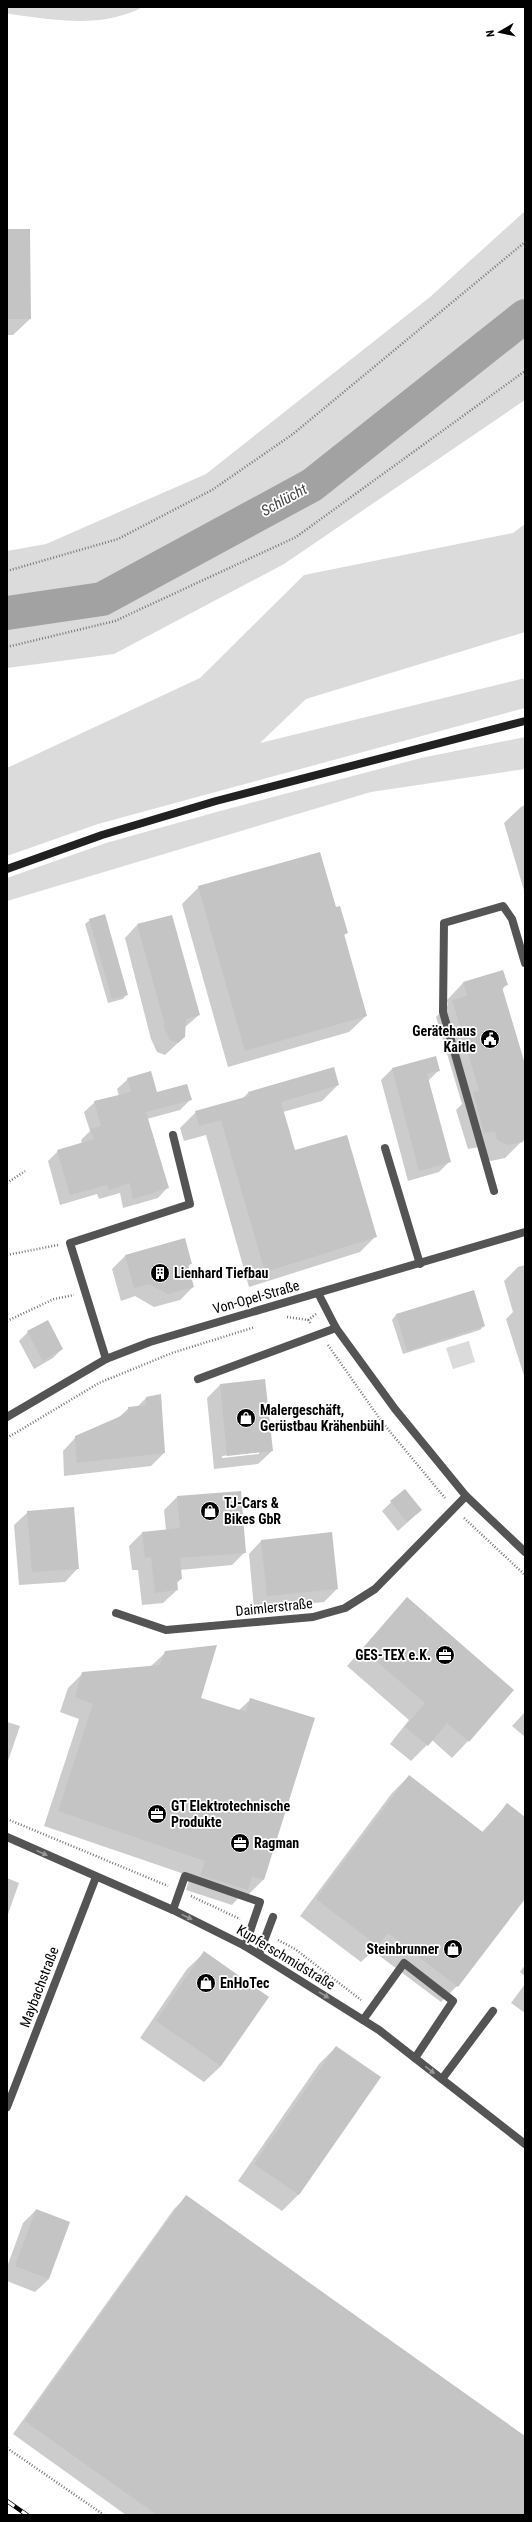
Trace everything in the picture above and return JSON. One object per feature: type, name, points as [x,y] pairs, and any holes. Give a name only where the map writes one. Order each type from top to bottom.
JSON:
[{"type":"main road","points":[[7,869],[102,835],[216,802],[525,721]]},
{"type":"street","points":[[494,1191],[442,1012],[444,923],[503,906],[512,919],[525,963]]},
{"type":"street","points":[[106,1359],[70,1243],[190,1204],[173,1135]]},
{"type":"street","points":[[385,1148],[420,1264]]},
{"type":"street","name":"Von-Opel-Straße","points":[[7,1417],[106,1359],[150,1342],[525,1232]]},
{"type":"street","points":[[318,1293],[336,1328],[394,1409],[466,1496],[525,1552]]},
{"type":"street","points":[[198,1378],[336,1328]]},
{"type":"street","name":"Daimlerstraße","points":[[116,1612],[166,1630],[313,1617],[345,1608],[375,1588],[466,1496]]},
{"type":"street","name":"Kupferschmidstraße","points":[[7,1836],[96,1877],[173,1910],[259,1954],[363,2020],[416,2058],[525,2144]]},
{"type":"street","points":[[173,1910],[185,1876],[260,1902],[245,1946]]},
{"type":"street","name":"Maybachstraße","points":[[7,2107],[96,1877]]},
{"type":"street","points":[[259,1954],[273,1916]]},
{"type":"street","points":[[363,2020],[404,1963],[453,2001],[416,2058]]},
{"type":"street","points":[[442,2079],[493,2011]]},
{"type":"path","points":[[7,571],[118,539],[212,490],[293,434],[525,242]]},
{"type":"path","points":[[7,647],[114,621],[296,537],[525,371]]},
{"type":"path","points":[[7,1182],[25,1171]]},
{"type":"path","points":[[7,1255],[70,1243]]},
{"type":"path","points":[[7,1321],[54,1299],[86,1293]]},
{"type":"path","points":[[281,1319],[288,1317],[308,1320]]},
{"type":"path","points":[[7,1438],[99,1383],[172,1353],[259,1326]]},
{"type":"path","points":[[7,2448],[104,2515]]},
{"type":"shaded area","points":[[7,7],[143,7],[127,14],[110,18],[77,21],[44,19],[10,14],[7,13]]},
{"type":"shaded area","points":[[525,211],[525,400],[284,564],[114,654],[7,668],[7,551],[46,544],[206,474],[430,297]]},
{"type":"shaded area","points":[[525,524],[525,632],[306,699],[260,743],[525,678],[525,708],[98,824],[7,856],[7,768],[200,678],[304,575],[513,533]]},
{"type":"shaded area","points":[[525,737],[525,769],[371,792],[7,901],[7,878],[106,843],[421,758]]},
{"type":"shaded area","points":[[469,1341],[475,1362],[453,1369],[446,1348]]},
{"type":"building","points":[[7,229],[30,229],[31,319],[7,319]]},
{"type":"building","points":[[320,852],[336,907],[340,906],[348,933],[344,934],[367,1016],[245,1051],[198,886]]},
{"type":"building","points":[[105,914],[128,995],[112,999],[89,919]]},
{"type":"building","points":[[172,915],[200,1015],[186,1019],[185,1037],[178,1043],[170,1040],[163,1025],[165,1025],[137,924]]},
{"type":"building","name":"Gerätehaus Kaitle","points":[[503,970],[508,985],[502,987],[525,1064],[525,1137],[523,1142],[508,1145],[497,1140],[495,1131],[484,1133],[473,1092],[479,1090],[452,1000],[467,996],[463,982]]},
{"type":"building","points":[[436,1056],[440,1071],[427,1074],[451,1162],[419,1171],[392,1068]]},
{"type":"building","points":[[334,1067],[339,1085],[281,1102],[295,1150],[347,1135],[377,1237],[265,1272],[221,1120],[199,1126],[195,1111],[249,1096],[248,1092]]},
{"type":"building","points":[[151,1071],[157,1092],[187,1084],[192,1100],[146,1112],[169,1188],[133,1199],[130,1183],[109,1190],[107,1185],[70,1195],[57,1150],[94,1139],[90,1129],[101,1126],[94,1101],[131,1092],[127,1078]]},
{"type":"building","name":"Lienhard Tiefbau","points":[[185,1238],[192,1264],[188,1265],[194,1287],[168,1294],[149,1284],[134,1288],[125,1255]]},
{"type":"building","points":[[474,1290],[485,1326],[407,1351],[396,1314]]},
{"type":"building","points":[[48,1320],[63,1349],[43,1361],[27,1331]]},
{"type":"building","name":"Malergeschäft, Gerüstbau Krähenbühl","points":[[265,1379],[273,1451],[227,1456],[220,1384]]},
{"type":"building","points":[[161,1394],[165,1453],[77,1463],[75,1436],[128,1413],[128,1407],[146,1405],[146,1397]]},
{"type":"building","points":[[405,1489],[422,1510],[407,1522],[390,1501]]},
{"type":"building","name":"TJ-Cars & Bikes GbR","points":[[241,1491],[246,1553],[180,1558],[182,1579],[177,1580],[178,1590],[155,1593],[151,1557],[145,1558],[142,1532],[180,1528],[177,1496]]},
{"type":"building","points":[[74,1507],[79,1569],[32,1572],[27,1511]]},
{"type":"building","points":[[332,1532],[338,1589],[267,1596],[261,1540]]},
{"type":"building","points":[[407,1597],[514,1690],[469,1742],[447,1723],[428,1746],[405,1727],[425,1703],[362,1649]]},
{"type":"building","points":[[217,1645],[201,1698],[246,1712],[250,1698],[315,1718],[264,1880],[252,1876],[248,1890],[200,1875],[205,1861],[58,1811],[93,1704],[75,1697],[82,1672],[160,1665],[165,1651]]},
{"type":"building","points":[[409,1775],[484,1833],[507,1803],[525,1817],[525,1899],[458,1987],[388,1933],[378,1946],[316,1899]]},
{"type":"building","points":[[204,1951],[269,1997],[221,2066],[156,2021]]},
{"type":"building","points":[[336,2046],[381,2077],[299,2195],[254,2164]]},
{"type":"building","points":[[186,2195],[525,2436],[525,2515],[157,2515],[25,2421]]},
{"type":"building","points":[[36,2209],[70,2222],[49,2279],[15,2266]]},
{"type":"waterway","name":"Schlücht","points":[[7,613],[102,599],[312,485],[525,316]]},
{"type":"railway","points":[[7,2501],[27,2515]]},
{"type":"place","name":"Gerätehaus Kaitle","points":[[490,1039]]},
{"type":"place","name":"Lienhard Tiefbau","points":[[160,1273]]},
{"type":"place","name":"Malergeschäft, Gerüstbau Krähenbühl","points":[[246,1418]]},
{"type":"place","name":"TJ-Cars & Bikes GbR","points":[[210,1511]]},
{"type":"place","name":"GES-TEX e.K.","points":[[445,1655]]},
{"type":"place","name":"GT Elektrotechnische Produkte","points":[[157,1814]]},
{"type":"place","name":"Ragman","points":[[240,1843]]},
{"type":"place","name":"Steinbrunner","points":[[453,1949]]},
{"type":"place","name":"EnHoTec","points":[[206,1983]]}]
